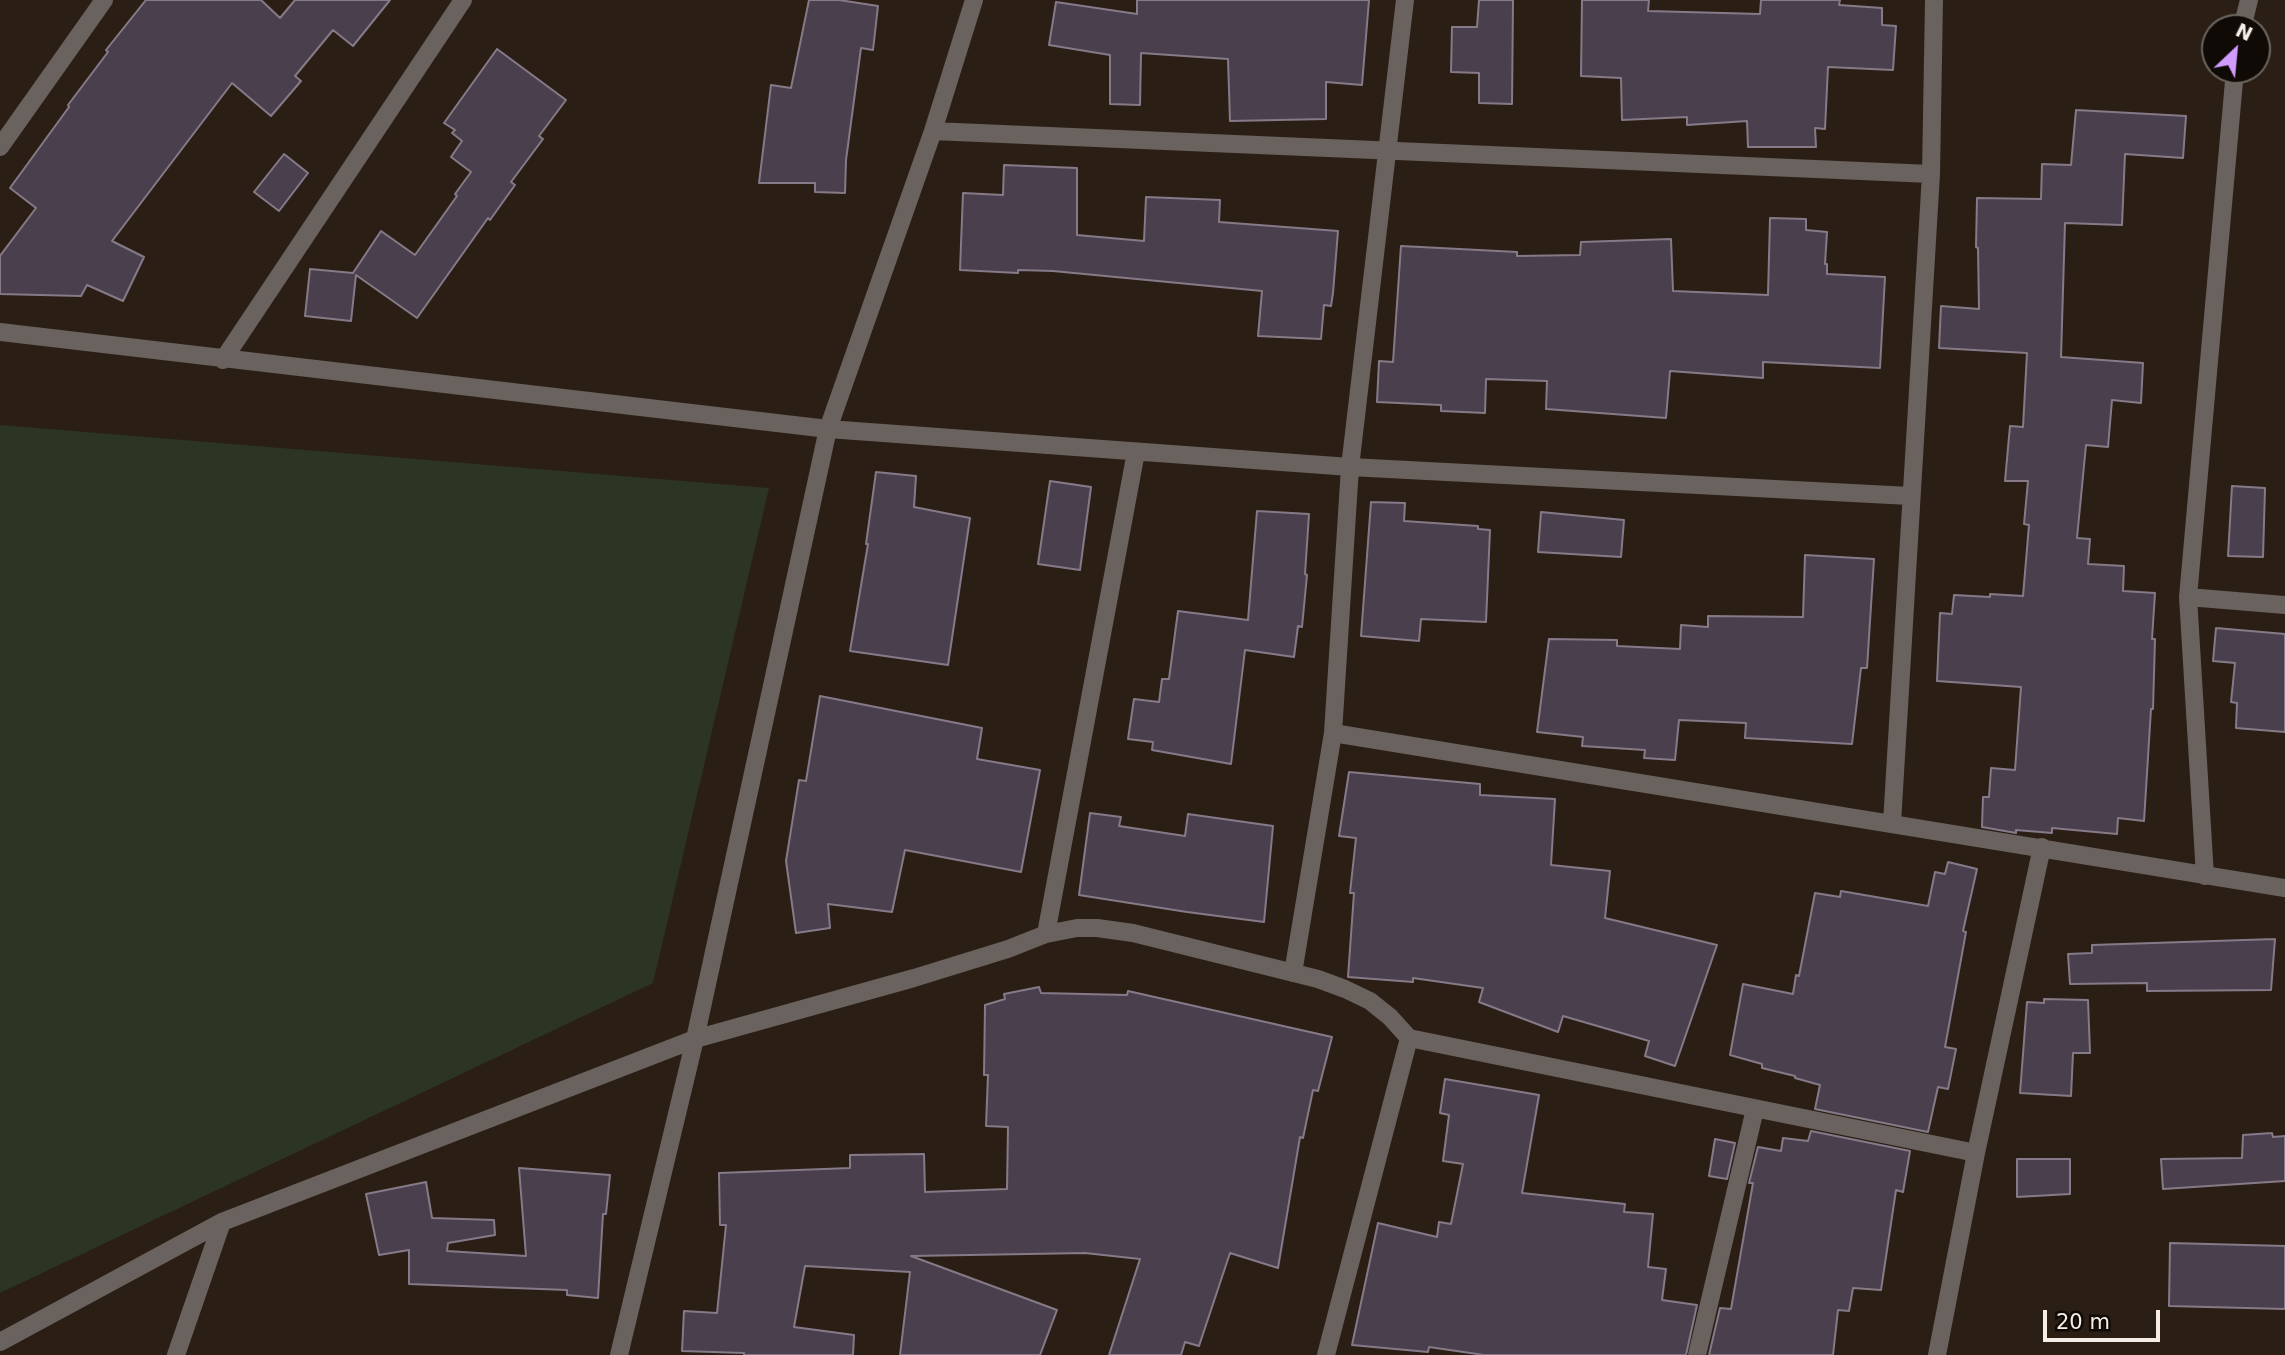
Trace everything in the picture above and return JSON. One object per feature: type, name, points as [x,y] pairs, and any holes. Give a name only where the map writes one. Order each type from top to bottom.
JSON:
[{"type":"street","points":[[0,147],[104,0]]},
{"type":"street","points":[[223,360],[463,0]]},
{"type":"street","points":[[619,1355],[695,1039],[828,429],[933,131],[974,0]]},
{"type":"street","points":[[1293,973],[1333,733],[1350,467],[1405,0]]},
{"type":"street","points":[[1892,822],[1931,174],[1934,0]]},
{"type":"street","points":[[2205,876],[2188,597],[2234,84]]},
{"type":"street","points":[[933,131],[1931,174]]},
{"type":"street","points":[[0,332],[828,429],[1350,467],[1910,496]]},
{"type":"street","points":[[1046,934],[1136,452]]},
{"type":"street","points":[[2188,597],[2285,605]]},
{"type":"street","points":[[1333,733],[2285,888]]},
{"type":"street","points":[[1937,1355],[1976,1153],[2042,847]]},
{"type":"street","points":[[0,1342],[222,1222],[695,1039],[914,978],[1008,949],[1046,934],[1077,928],[1116,930],[1293,973],[1345,989],[1370,1001],[1390,1017],[1409,1038],[1976,1153]]},
{"type":"street","points":[[1326,1355],[1409,1038]]},
{"type":"street","points":[[1697,1355],[1755,1109]]},
{"type":"street","points":[[176,1355],[222,1222]]},
{"type":"green space","points":[[0,425],[769,488],[653,983],[0,1293]]},
{"type":"building","points":[[146,0],[261,0],[280,18],[295,0],[390,0],[353,46],[333,30],[295,76],[301,81],[271,116],[232,83],[112,241],[144,257],[123,301],[87,285],[81,296],[0,294],[0,256],[36,208],[10,188],[108,52],[106,50]]},
{"type":"building","points":[[809,0],[839,0],[878,6],[873,50],[861,48],[846,160],[845,193],[815,192],[815,183],[759,183],[771,85],[791,88]]},
{"type":"building","points":[[1137,0],[1369,0],[1362,85],[1326,82],[1326,119],[1230,121],[1228,59],[1141,53],[1140,105],[1110,104],[1110,55],[1049,45],[1056,2],[1137,14]]},
{"type":"building","points":[[1479,0],[1513,0],[1512,104],[1479,103],[1479,73],[1451,72],[1452,27],[1477,27]]},
{"type":"building","points":[[1582,0],[1649,0],[1648,11],[1760,14],[1761,0],[1840,0],[1839,5],[1882,8],[1882,25],[1896,26],[1893,70],[1828,67],[1825,129],[1815,128],[1816,147],[1748,147],[1747,121],[1687,125],[1687,117],[1622,120],[1621,78],[1581,76]]},
{"type":"building","points":[[497,49],[566,100],[539,136],[543,139],[511,182],[515,185],[490,220],[488,218],[417,318],[356,275],[351,321],[305,316],[310,269],[353,273],[381,231],[415,255],[471,172],[451,157],[462,141],[452,133],[455,130],[444,123]]},
{"type":"building","points":[[2076,110],[2186,116],[2183,158],[2125,154],[2122,225],[2065,223],[2061,357],[2143,363],[2141,403],[2112,400],[2108,447],[2086,445],[2077,538],[2090,539],[2088,564],[2124,566],[2123,591],[2155,593],[2152,639],[2155,639],[2153,709],[2144,821],[2118,818],[2117,834],[2052,828],[2052,833],[2016,830],[2016,833],[1982,827],[1983,797],[1989,797],[1991,768],[2015,770],[2021,687],[1937,681],[1940,613],[1952,614],[1954,595],[2023,596],[2029,525],[2024,524],[2028,481],[2005,481],[2010,426],[2023,427],[2027,353],[1939,348],[1941,306],[1979,309],[1977,198],[2041,199],[2042,164],[2071,165]]},
{"type":"building","points":[[284,154],[308,173],[279,211],[254,192]]},
{"type":"building","points":[[1004,165],[1077,168],[1077,235],[1144,241],[1146,197],[1220,200],[1219,222],[1338,231],[1331,306],[1324,305],[1321,339],[1258,336],[1262,291],[1053,271],[1018,270],[1018,273],[960,270],[963,193],[1003,195]]},
{"type":"building","points":[[1770,218],[1806,219],[1806,230],[1827,232],[1827,274],[1885,277],[1880,368],[1763,362],[1763,378],[1670,371],[1666,418],[1546,409],[1547,381],[1486,379],[1485,413],[1441,411],[1441,405],[1377,402],[1379,361],[1393,362],[1401,246],[1517,252],[1517,256],[1580,255],[1581,242],[1671,239],[1673,291],[1768,295]]},
{"type":"building","points":[[876,472],[916,476],[914,507],[970,518],[948,665],[850,651],[868,544]]},
{"type":"building","points":[[1050,481],[1091,487],[1080,570],[1038,564]]},
{"type":"building","points":[[2232,486],[2265,488],[2263,557],[2228,556]]},
{"type":"building","points":[[1371,502],[1405,503],[1404,521],[1478,526],[1478,529],[1490,530],[1486,622],[1421,619],[1419,641],[1361,636]]},
{"type":"building","points":[[1257,511],[1309,514],[1302,627],[1298,626],[1294,657],[1245,650],[1231,764],[1152,750],[1153,742],[1128,739],[1134,699],[1159,702],[1162,679],[1169,679],[1178,611],[1248,620]]},
{"type":"building","points":[[1541,512],[1624,520],[1621,557],[1538,552]]},
{"type":"building","points":[[1805,555],[1874,559],[1867,668],[1861,668],[1852,744],[1745,738],[1746,723],[1679,720],[1675,760],[1644,758],[1645,750],[1582,746],[1583,737],[1537,732],[1549,639],[1617,640],[1617,646],[1680,649],[1681,625],[1708,627],[1708,616],[1803,617]]},
{"type":"building","points":[[2216,628],[2285,634],[2285,732],[2236,728],[2237,703],[2231,702],[2235,663],[2213,661]]},
{"type":"building","points":[[820,696],[982,728],[977,759],[1040,770],[1021,872],[905,850],[892,912],[828,904],[830,928],[796,933],[786,861],[799,780],[806,781]]},
{"type":"building","points":[[1349,772],[1480,784],[1480,795],[1555,799],[1551,865],[1610,871],[1605,918],[1717,945],[1675,1066],[1645,1056],[1649,1041],[1563,1016],[1558,1032],[1479,1002],[1483,988],[1413,978],[1413,982],[1348,977],[1354,893],[1350,893],[1356,838],[1339,836]]},
{"type":"building","points":[[1090,813],[1121,817],[1119,826],[1185,836],[1188,814],[1273,826],[1264,922],[1079,895]]},
{"type":"building","points":[[1948,862],[1977,869],[1963,931],[1966,932],[1945,1047],[1956,1049],[1948,1089],[1938,1087],[1928,1132],[1815,1109],[1820,1085],[1762,1068],[1762,1064],[1730,1055],[1743,984],[1793,994],[1815,893],[1840,897],[1841,891],[1928,906],[1935,872],[1945,874]]},
{"type":"building","points":[[2275,939],[2271,990],[2147,991],[2147,983],[2070,984],[2068,954],[2092,953],[2092,945]]},
{"type":"building","points":[[1039,987],[1041,993],[1127,995],[1128,991],[1332,1037],[1318,1091],[1313,1090],[1303,1138],[1300,1137],[1278,1268],[1230,1253],[1199,1346],[1185,1342],[1181,1355],[1109,1355],[1140,1259],[1085,1253],[911,1256],[1057,1310],[1040,1355],[900,1355],[910,1272],[805,1266],[794,1327],[854,1335],[853,1355],[744,1355],[682,1351],[684,1311],[717,1313],[726,1225],[720,1225],[719,1173],[850,1168],[850,1155],[924,1154],[925,1192],[1007,1189],[1008,1127],[986,1126],[988,1075],[984,1075],[985,1005],[1005,999],[1004,994]]},
{"type":"building","points":[[2044,999],[2088,1000],[2090,1053],[2073,1053],[2071,1096],[2020,1093],[2027,1002],[2044,1003]]},
{"type":"building","points":[[1445,1079],[1539,1095],[1522,1193],[1625,1204],[1624,1212],[1653,1214],[1648,1267],[1666,1269],[1662,1300],[1697,1305],[1686,1355],[1484,1355],[1429,1347],[1428,1352],[1352,1345],[1378,1223],[1437,1237],[1439,1222],[1451,1224],[1463,1164],[1443,1161],[1449,1115],[1440,1113]]},
{"type":"building","points":[[1811,1131],[1910,1151],[1903,1192],[1896,1190],[1881,1290],[1853,1288],[1849,1311],[1838,1310],[1833,1355],[1709,1355],[1720,1308],[1731,1309],[1753,1183],[1749,1183],[1758,1147],[1781,1151],[1783,1138],[1808,1141]]},
{"type":"building","points":[[2272,1133],[2273,1137],[2285,1136],[2285,1181],[2163,1189],[2161,1159],[2242,1158],[2243,1135]]},
{"type":"building","points":[[1715,1139],[1735,1143],[1727,1179],[1709,1176]]},
{"type":"building","points":[[2017,1159],[2070,1159],[2070,1194],[2017,1197]]},
{"type":"building","points":[[519,1168],[610,1175],[606,1214],[603,1214],[598,1298],[567,1295],[567,1290],[409,1284],[409,1250],[379,1255],[366,1194],[426,1182],[432,1218],[494,1220],[495,1235],[448,1243],[447,1251],[526,1256]]},
{"type":"building","points":[[2170,1243],[2285,1246],[2285,1309],[2169,1306]]}]
